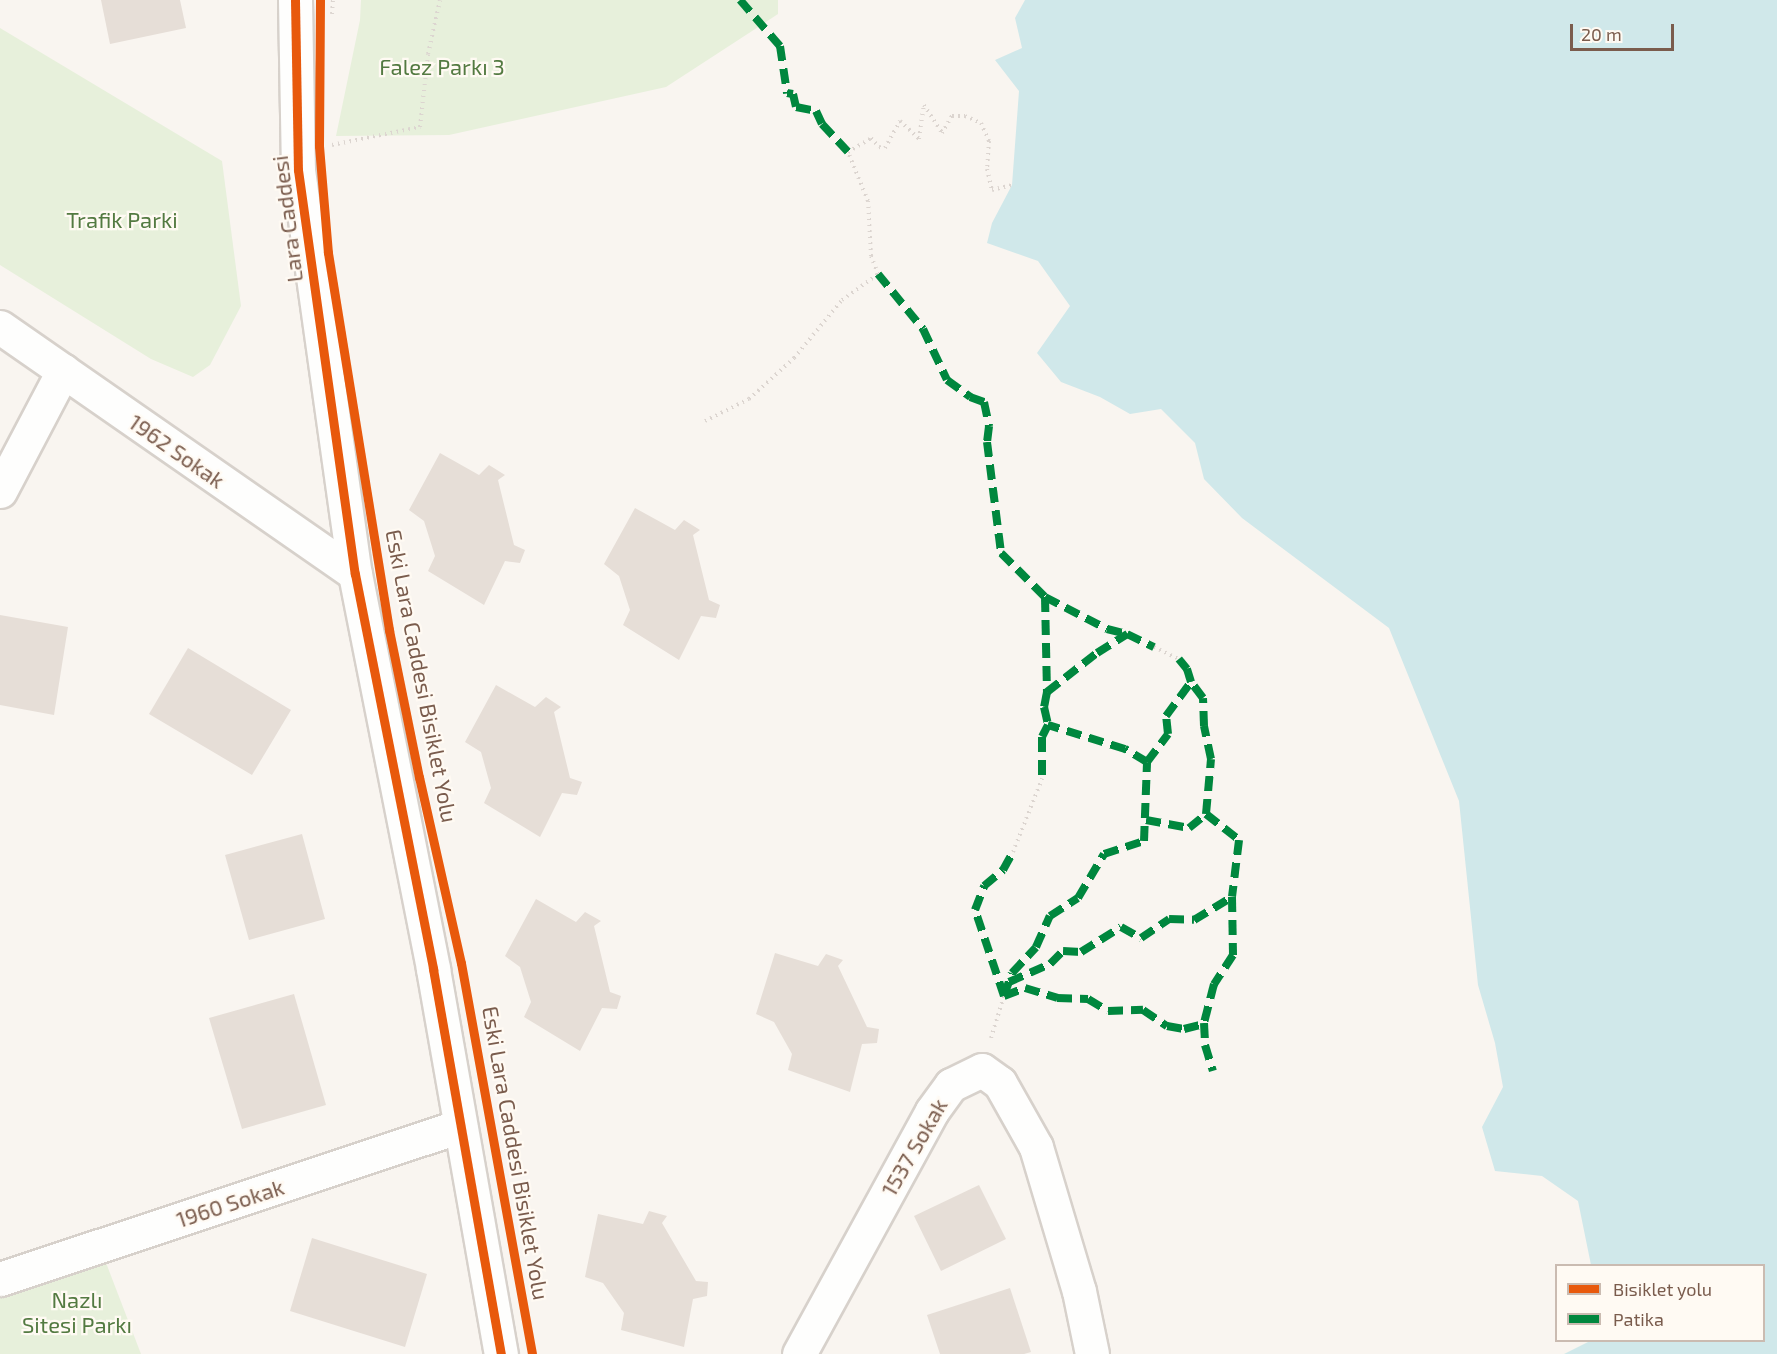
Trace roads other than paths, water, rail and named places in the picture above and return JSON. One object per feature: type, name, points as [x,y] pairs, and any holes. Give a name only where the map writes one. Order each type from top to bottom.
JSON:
[{"type":"street","name":"Lara Caddesi","points":[[295,0],[298,170],[355,574],[433,969],[501,1354]]},
{"type":"street","name":"1962 Sokak","points":[[0,327],[355,574]]},
{"type":"street","points":[[0,491],[63,371]]},
{"type":"street","name":"1537 Sokak","points":[[799,1354],[932,1111],[951,1084],[982,1070],[1000,1083],[1036,1147],[1079,1291],[1092,1354]]},
{"type":"street","name":"1960 Sokak","points":[[0,1279],[460,1126]]},
{"type":"water","points":[[1025,0],[1777,0],[1777,1354],[1564,1354],[1588,1342],[1765,1342],[1765,1264],[1591,1264],[1578,1201],[1542,1176],[1495,1171],[1482,1127],[1503,1087],[1495,1043],[1478,985],[1459,801],[1389,628],[1242,518],[1204,479],[1195,443],[1161,409],[1130,414],[1100,397],[1061,382],[1037,353],[1070,306],[1038,261],[987,243],[992,223],[1012,185],[1019,91],[995,60],[1022,48],[1015,18]]},
{"type":"park label","name":"Falez Parkı 3","points":[[442,67]]},
{"type":"park label","name":"Trafik Parki","points":[[122,220]]},
{"type":"park label","name":"Nazlı Sitesi Parkı","points":[[77,1312]]}]
